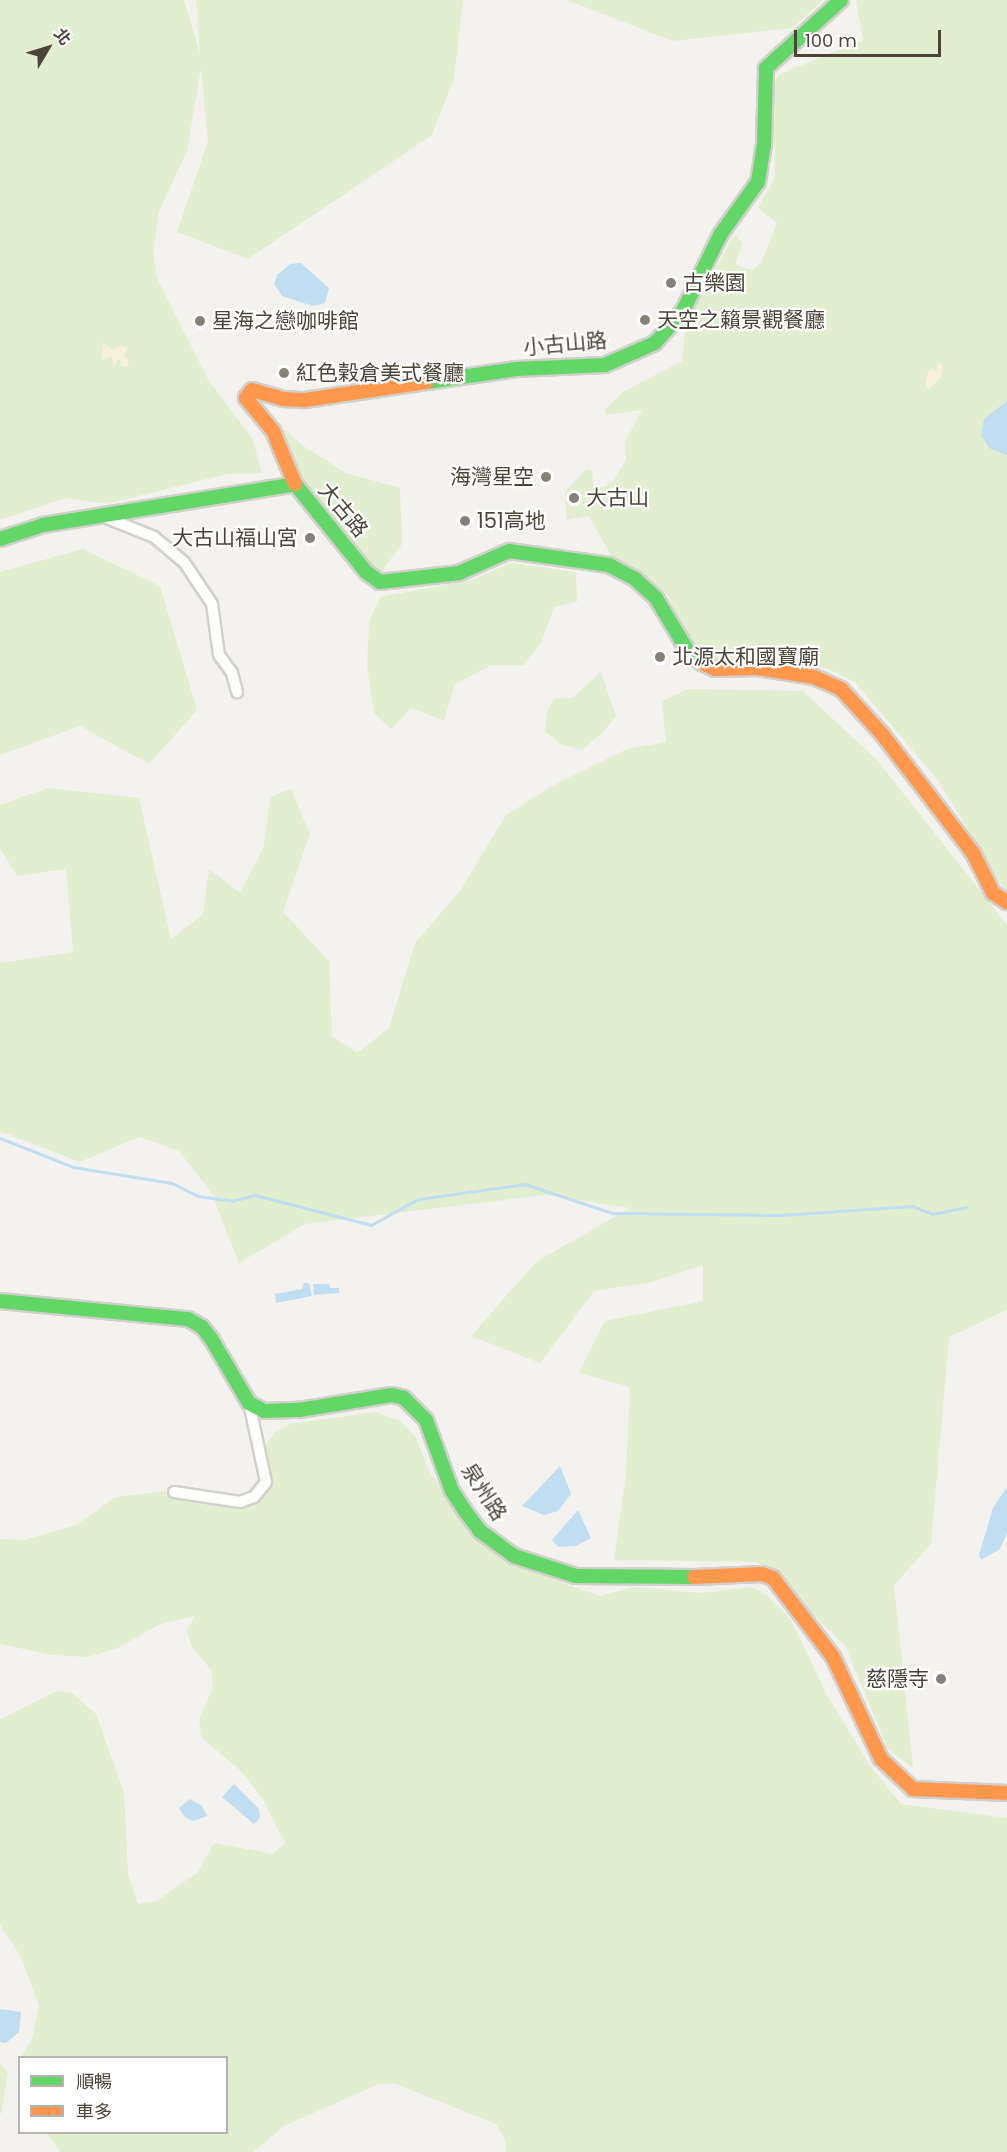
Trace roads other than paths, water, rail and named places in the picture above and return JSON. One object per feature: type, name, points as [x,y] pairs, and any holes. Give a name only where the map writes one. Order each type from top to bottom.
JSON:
[{"type":"street","name":"小古山路","points":[[295,484],[273,431],[246,398],[252,390],[283,399],[305,399],[517,369],[605,364],[656,343],[683,311],[720,235],[758,182],[764,146],[763,84],[766,68],[841,0]]},
{"type":"street","name":"大古路","points":[[0,539],[43,525],[295,484],[366,572],[380,582],[459,573],[508,551],[609,565],[635,579],[657,598],[689,653],[702,663],[715,669],[758,668],[814,677],[841,689],[882,734],[973,853],[993,893],[1007,902]]},
{"type":"street","points":[[102,516],[154,537],[184,562],[212,604],[219,655],[232,673],[237,692]]},
{"type":"street","points":[[0,1301],[188,1319],[202,1327],[249,1403],[266,1482],[254,1497],[240,1502],[174,1492]]},
{"type":"street","name":"泉州路","points":[[249,1403],[276,1412],[392,1395],[410,1401],[426,1420],[452,1491],[480,1531],[514,1556],[541,1568],[609,1578],[762,1574],[773,1578],[833,1657],[870,1738],[894,1775],[914,1789],[934,1792],[1007,1793]]},
{"type":"water","points":[[301,263],[329,288],[325,303],[313,306],[282,296],[274,284],[277,275],[290,264]]},
{"type":"water","points":[[1007,401],[1007,455],[989,448],[981,435],[984,419]]},
{"type":"water","points":[[304,1283],[309,1283],[312,1296],[276,1303],[275,1294],[302,1289]]},
{"type":"water","points":[[313,1284],[329,1284],[330,1288],[339,1288],[339,1293],[314,1295]]},
{"type":"water","points":[[560,1466],[571,1494],[558,1511],[544,1515],[522,1506]]},
{"type":"water","points":[[1007,1487],[1007,1533],[1000,1549],[981,1560],[979,1555],[993,1508]]},
{"type":"water","points":[[578,1510],[591,1538],[576,1546],[558,1547],[552,1540]]},
{"type":"water","points":[[234,1784],[259,1809],[260,1818],[254,1824],[222,1797]]},
{"type":"water","points":[[190,1799],[202,1806],[207,1816],[193,1821],[185,1817],[179,1808]]},
{"type":"water","points":[[0,2009],[21,2012],[19,2032],[6,2043],[0,2042]]},
{"type":"waterway","points":[[0,1138],[73,1167],[172,1183],[198,1196],[232,1201],[255,1195],[371,1225],[418,1199],[525,1184],[612,1213],[781,1215],[912,1206],[933,1214],[966,1207]]},
{"type":"place","name":"古樂園","points":[[671,283]]},
{"type":"place","name":"天空之籟景觀餐廳","points":[[645,320]]},
{"type":"place","name":"星海之戀咖啡館","points":[[200,321]]},
{"type":"place","name":"紅色榖倉美式餐廳","points":[[284,373]]},
{"type":"place","name":"海灣星空","points":[[546,477]]},
{"type":"place","name":"大古山","points":[[574,498]]},
{"type":"place","name":"151高地","points":[[465,521]]},
{"type":"place","name":"大古山福山宮","points":[[310,538]]},
{"type":"place","name":"北源太和國寶廟","points":[[660,657]]},
{"type":"place","name":"慈隱寺","points":[[941,1679]]}]
